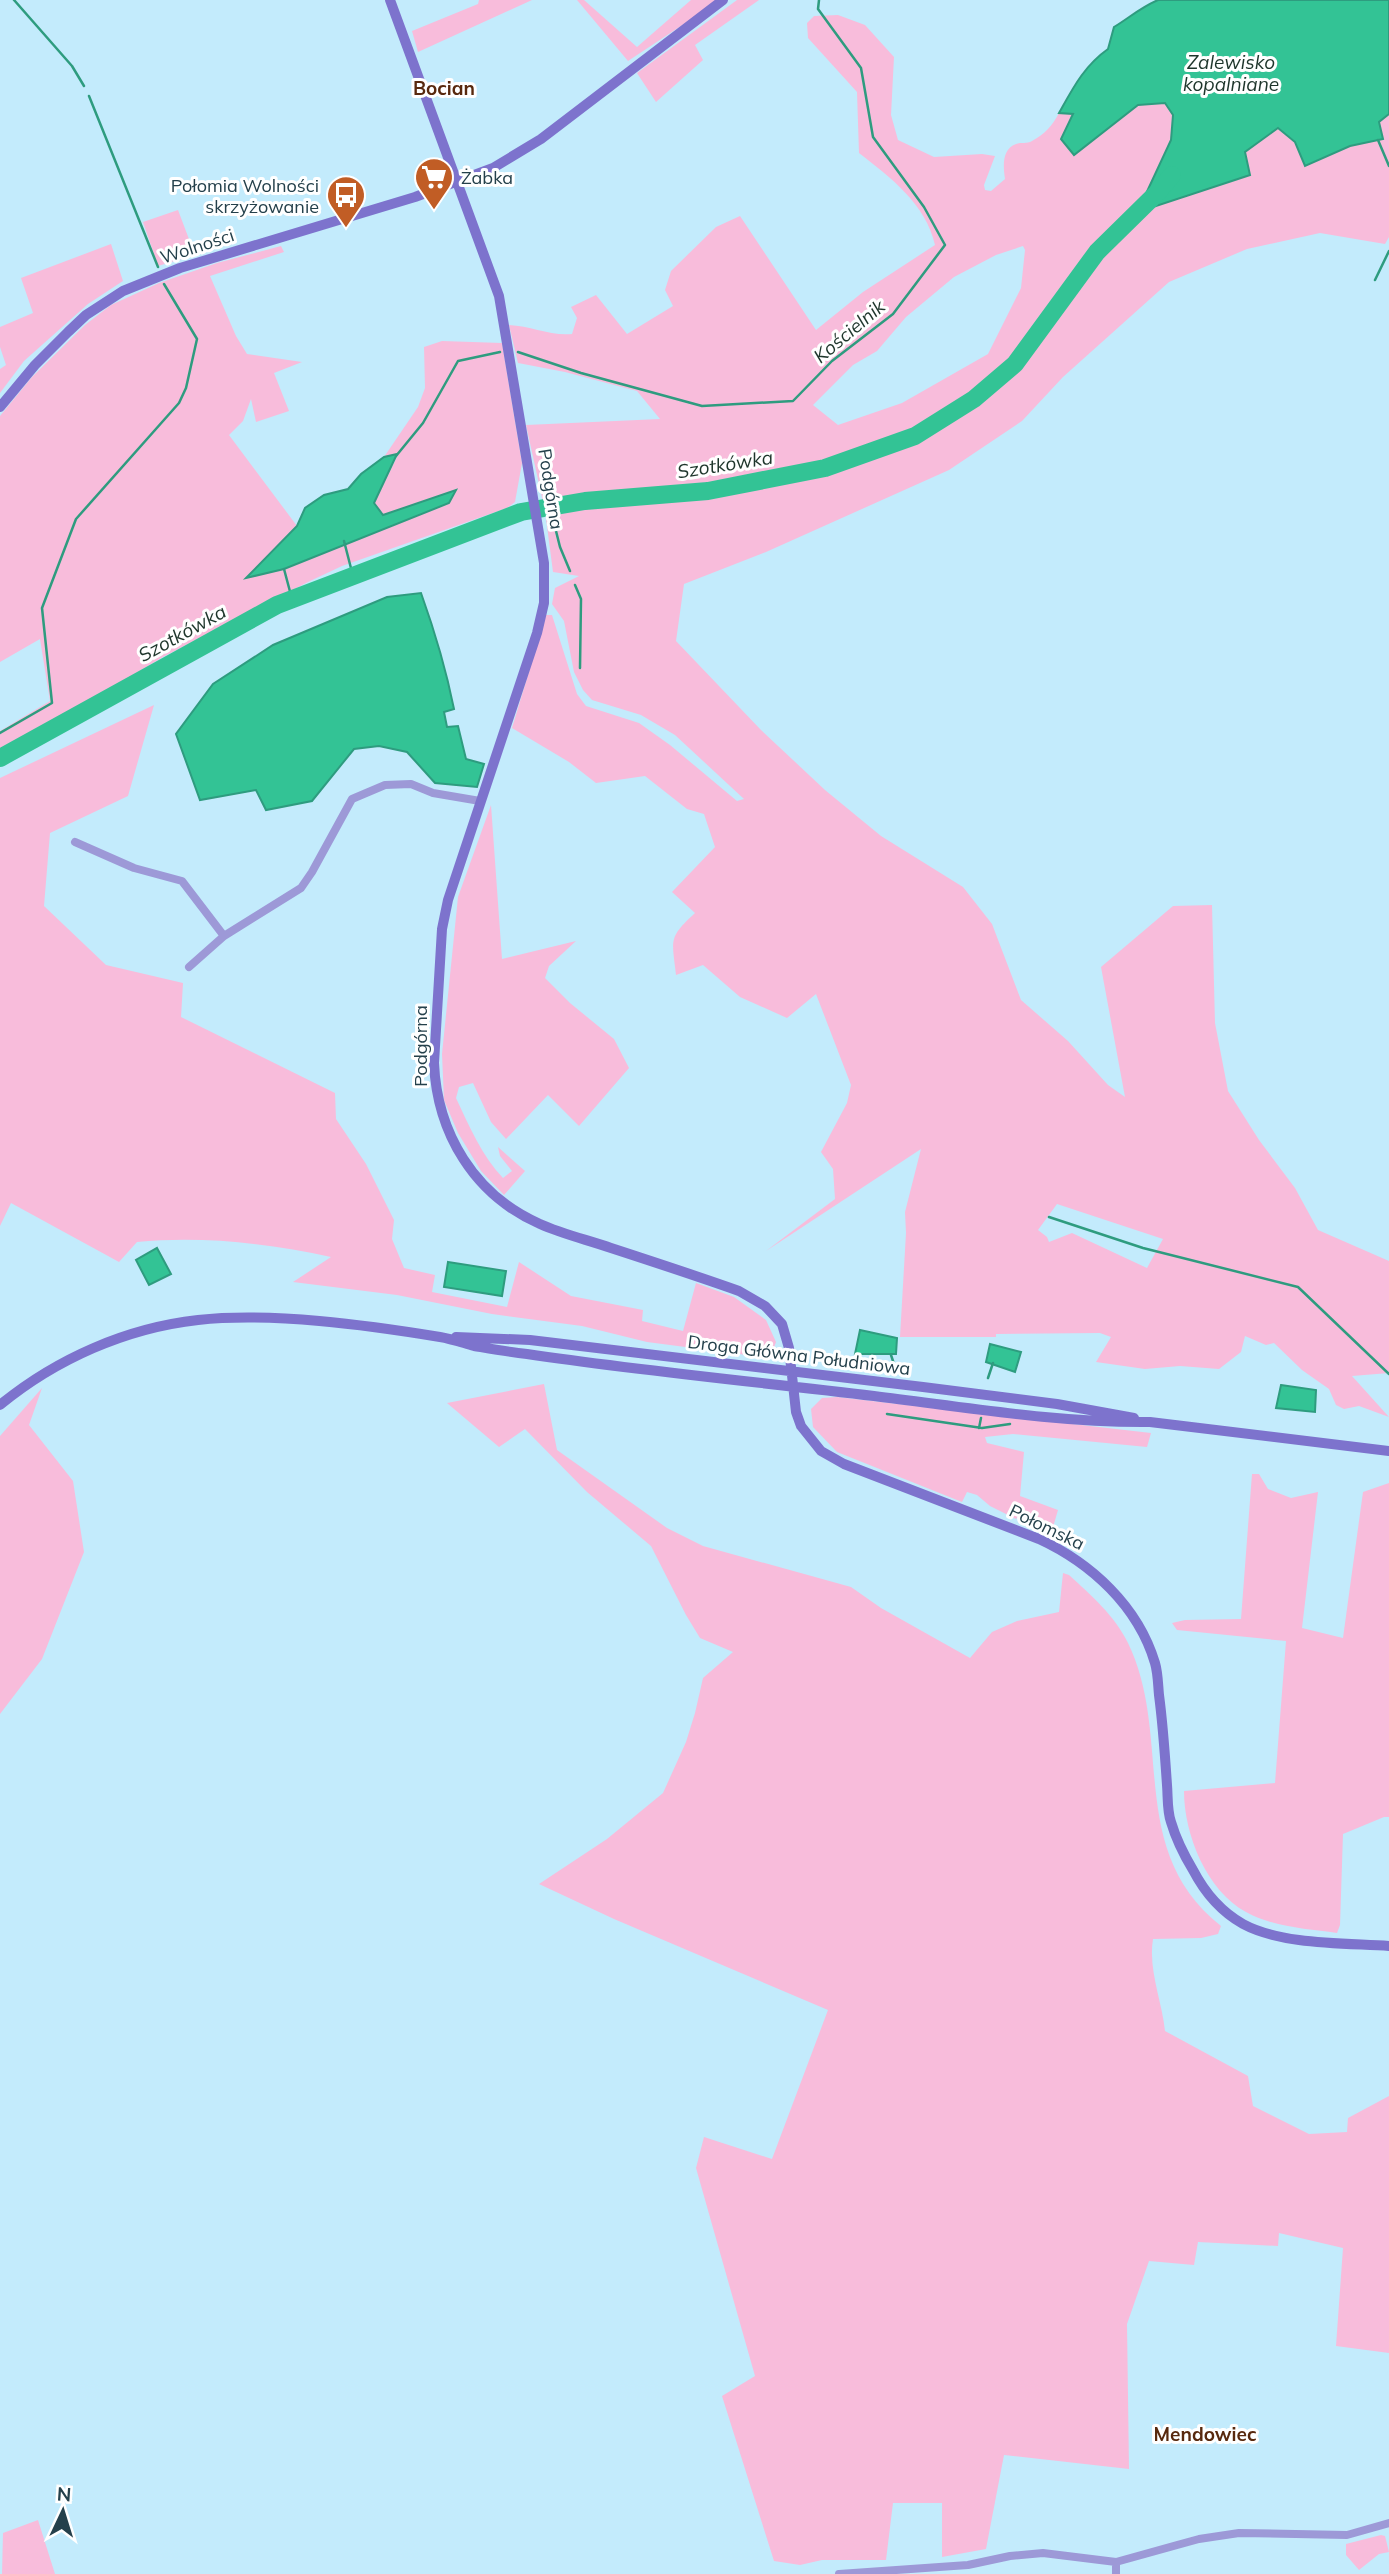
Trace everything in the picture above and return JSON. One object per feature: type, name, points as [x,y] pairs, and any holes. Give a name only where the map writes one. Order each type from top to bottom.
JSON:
[{"type":"main road","name":"Podgórna","points":[[390,0],[499,296],[544,563],[544,603],[537,633],[451,888],[442,929],[435,1083],[438,1104],[454,1146],[484,1188],[521,1214],[540,1224],[688,1274]]},
{"type":"main road","name":"Wolności","points":[[0,407],[62,338],[86,316],[123,291],[180,268],[311,229],[493,168],[541,139],[723,0]]},
{"type":"main road","name":"Połomska","points":[[688,1274],[749,1295],[772,1312],[782,1324],[788,1340],[800,1426],[821,1451],[844,1464],[1014,1528],[1064,1550],[1099,1576],[1127,1610],[1156,1664],[1170,1820],[1182,1851],[1204,1890],[1223,1911],[1244,1925],[1268,1934],[1389,1946]]},
{"type":"main road","name":"Droga Główna Południowa","points":[[0,1405],[41,1376],[90,1350],[134,1334],[184,1322],[239,1318],[279,1319],[442,1337],[476,1336],[530,1340],[791,1371],[1057,1404],[1150,1422],[1389,1451]]},
{"type":"main road","name":"Droga Główna Południowa","points":[[442,1337],[475,1346],[527,1354],[795,1387],[1046,1417],[1112,1423],[1150,1422]]},
{"type":"street","points":[[189,967],[224,936],[301,888],[352,799],[386,785],[411,784],[433,793],[481,801]]},
{"type":"street","points":[[75,842],[134,868],[182,881],[224,936]]},
{"type":"street","points":[[838,2574],[968,2565],[1010,2556],[1043,2553],[1116,2562],[1199,2539],[1239,2533],[1348,2535],[1389,2522]]},
{"type":"street","points":[[1116,2562],[1116,2574]]},
{"type":"shaded area","points":[[479,0],[532,0],[418,52],[412,31],[478,4]]},
{"type":"shaded area","points":[[577,0],[584,0],[637,47],[691,0],[716,0],[628,61]]},
{"type":"shaded area","points":[[737,0],[759,0],[695,45],[703,60],[656,102],[637,73]]},
{"type":"shaded area","points":[[838,15],[865,25],[894,57],[891,115],[898,140],[934,157],[982,154],[995,156],[984,185],[985,190],[991,191],[1005,179],[1004,164],[1011,146],[1030,142],[1041,136],[1059,113],[1073,113],[1074,155],[1138,105],[1164,102],[1173,115],[1171,140],[1144,197],[1158,192],[1149,208],[1250,175],[1245,152],[1278,128],[1295,142],[1305,166],[1350,146],[1383,139],[1379,122],[1389,114],[1389,237],[1385,244],[1320,233],[1247,249],[1169,282],[1063,377],[1022,421],[949,470],[766,552],[684,584],[676,641],[761,730],[825,790],[881,836],[963,887],[992,924],[1021,1000],[1068,1041],[1108,1085],[1125,1097],[1101,967],[1173,906],[1212,905],[1215,1023],[1228,1091],[1259,1140],[1295,1188],[1318,1230],[1389,1261],[1389,1373],[1352,1376],[1389,1417],[1359,1406],[1344,1409],[1336,1405],[1329,1389],[1302,1370],[1274,1343],[1266,1345],[1245,1336],[1241,1352],[1219,1369],[1180,1366],[1145,1369],[1096,1362],[1111,1337],[1100,1333],[900,1337],[905,1212],[921,1149],[766,1251],[835,1199],[833,1169],[821,1152],[847,1103],[851,1085],[816,994],[787,1018],[740,997],[703,965],[676,975],[674,940],[680,928],[695,913],[672,892],[715,847],[704,814],[687,809],[645,776],[596,783],[569,762],[512,728],[546,615],[552,615],[577,694],[586,706],[639,723],[737,801],[744,799],[675,735],[641,715],[592,700],[583,690],[574,672],[564,621],[552,604],[555,588],[579,576],[553,572],[545,511],[526,425],[660,419],[637,391],[518,363],[509,325],[556,334],[572,334],[577,318],[571,307],[596,295],[627,334],[673,306],[665,290],[671,271],[716,227],[740,216],[816,330],[863,292],[935,245],[924,217],[915,204],[894,182],[859,153],[857,92],[808,38],[807,23],[814,16]],"holes":[[[1023,246],[1025,250],[1021,288],[988,354],[902,403],[838,425],[813,405],[853,365],[877,351],[906,317],[954,277],[996,255]],[[1057,1204],[1163,1239],[1147,1268],[1072,1233],[1049,1242],[1038,1230]]]},
{"type":"shaded area","points":[[178,210],[195,255],[158,266],[143,222]]},
{"type":"shaded area","points":[[111,244],[123,281],[88,304],[24,361],[0,393],[0,369],[6,365],[0,347],[0,327],[33,313],[21,278]]},
{"type":"shaded area","points":[[281,246],[284,252],[210,276],[236,336],[247,354],[302,362],[274,373],[289,411],[256,422],[251,399],[243,421],[229,435],[297,526],[247,577],[284,569],[449,503],[383,515],[374,503],[398,455],[384,457],[418,407],[425,388],[424,347],[442,341],[502,343],[522,463],[515,502],[507,508],[342,566],[308,582],[163,657],[0,755],[0,731],[50,701],[40,639],[0,662],[0,416],[32,377],[85,325],[111,305],[159,283],[217,263]]},
{"type":"shaded area","points":[[154,705],[128,796],[50,833],[44,906],[106,965],[183,983],[181,1017],[335,1093],[336,1119],[366,1164],[394,1220],[392,1239],[404,1268],[435,1275],[432,1292],[507,1307],[519,1262],[571,1296],[643,1310],[642,1321],[683,1331],[696,1283],[734,1297],[766,1320],[776,1342],[770,1358],[647,1342],[582,1326],[492,1314],[397,1295],[293,1282],[331,1257],[283,1248],[210,1240],[137,1242],[119,1262],[11,1203],[0,1226],[0,778]]},
{"type":"shaded area","points":[[491,805],[502,959],[576,941],[549,966],[545,978],[570,1003],[614,1039],[629,1068],[579,1126],[548,1095],[506,1139],[491,1122],[473,1083],[459,1087],[456,1098],[476,1140],[495,1169],[503,1178],[512,1171],[500,1156],[498,1147],[525,1171],[504,1195],[481,1171],[458,1133],[444,1100],[442,1054],[458,897]]},
{"type":"shaded area","points":[[544,1384],[557,1450],[667,1528],[703,1546],[851,1587],[881,1608],[970,1658],[992,1632],[1017,1621],[1059,1612],[1063,1573],[1069,1575],[1109,1615],[1128,1643],[1141,1679],[1162,1828],[1172,1863],[1191,1896],[1221,1926],[1218,1934],[1201,1938],[1153,1939],[1152,1962],[1165,2031],[1248,2076],[1253,2106],[1309,2134],[1347,2132],[1348,2118],[1389,2096],[1389,2353],[1336,2346],[1343,2248],[1279,2233],[1278,2246],[1198,2242],[1194,2265],[1149,2261],[1127,2324],[1129,2469],[1004,2455],[986,2549],[942,2557],[942,2503],[893,2503],[886,2560],[822,2560],[800,2565],[774,2561],[722,2396],[755,2376],[696,2168],[704,2137],[772,2159],[828,2010],[614,1919],[539,1884],[607,1839],[663,1793],[686,1742],[703,1678],[733,1652],[700,1638],[651,1546],[587,1492],[525,1429],[499,1447],[447,1403]]},
{"type":"shaded area","points":[[42,1388],[29,1425],[73,1481],[84,1552],[42,1659],[0,1714],[0,1436]]},
{"type":"shaded area","points":[[837,1397],[1151,1433],[1147,1447],[1013,1434],[985,1437],[987,1443],[1024,1452],[1020,1496],[1058,1510],[1051,1534],[1030,1524],[1030,1513],[1022,1512],[1016,1519],[990,1506],[977,1495],[967,1492],[962,1502],[837,1452],[813,1427],[811,1409],[822,1398]]},
{"type":"shaded area","points":[[1252,1474],[1259,1474],[1268,1489],[1291,1498],[1318,1492],[1302,1628],[1343,1638],[1363,1492],[1389,1483],[1389,1817],[1343,1834],[1340,1925],[1337,1933],[1267,1921],[1232,1903],[1209,1876],[1200,1860],[1188,1826],[1184,1791],[1275,1783],[1286,1641],[1177,1630],[1172,1623],[1185,1620],[1241,1619]]},
{"type":"shaded area","points":[[38,2520],[55,2574],[2,2574],[3,2533]]},
{"type":"shaded area","points":[[1385,2536],[1389,2552],[1379,2554],[1359,2570],[1346,2555],[1346,2544]]},
{"type":"water","name":"Zalewisko kopalniane","points":[[1158,0],[1389,0],[1389,114],[1379,122],[1383,139],[1350,146],[1305,166],[1295,142],[1278,128],[1245,152],[1250,175],[1147,209],[1157,193],[1144,198],[1171,140],[1173,115],[1165,103],[1138,105],[1074,155],[1061,139],[1073,114],[1059,113],[1086,70],[1108,49],[1114,27]]},
{"type":"water","points":[[397,454],[374,503],[383,515],[456,490],[449,503],[284,569],[246,578],[297,526],[305,508],[324,495],[348,489],[361,474],[384,457]]},
{"type":"water","points":[[421,593],[440,651],[454,709],[444,712],[447,727],[458,726],[466,759],[484,764],[477,787],[435,783],[407,752],[379,746],[354,749],[312,801],[266,810],[256,790],[200,800],[176,734],[213,684],[273,645],[387,597]]},
{"type":"water","points":[[157,1248],[171,1274],[149,1285],[136,1260]]},
{"type":"water","points":[[448,1262],[506,1271],[502,1296],[444,1287]]},
{"type":"water","points":[[860,1330],[897,1338],[896,1354],[855,1354]]},
{"type":"water","points":[[990,1344],[1021,1352],[1015,1372],[986,1362]]},
{"type":"water","points":[[1281,1385],[1316,1390],[1315,1412],[1276,1408]]},
{"type":"waterway","points":[[14,0],[72,66],[84,86]]},
{"type":"waterway","name":"Kościelnik","points":[[518,352],[581,373],[702,406],[793,401],[832,361],[893,314],[945,245],[924,207],[873,137],[861,68],[818,9],[819,0]]},
{"type":"waterway","points":[[89,96],[158,267]]},
{"type":"waterway","points":[[1378,140],[1389,166]]},
{"type":"waterway","name":"Szotkówka","points":[[0,758],[277,605],[521,512],[585,501],[708,491],[825,468],[915,436],[974,399],[1015,364],[1097,252],[1172,175]]},
{"type":"waterway","points":[[1375,280],[1389,251]]},
{"type":"waterway","points":[[0,733],[52,703],[42,608],[76,519],[179,403],[186,388],[197,339],[164,284]]},
{"type":"waterway","name":"Kościelnik","points":[[396,456],[423,423],[458,361],[500,352]]},
{"type":"waterway","points":[[550,507],[560,547],[570,571]]},
{"type":"waterway","name":"Kościelnik","points":[[344,541],[353,576]]},
{"type":"waterway","points":[[284,569],[292,599]]},
{"type":"waterway","points":[[575,585],[581,599],[580,668]]},
{"type":"waterway","points":[[1049,1217],[1143,1248],[1298,1287],[1389,1374]]},
{"type":"waterway","points":[[891,1355],[895,1367]]},
{"type":"waterway","points":[[988,1378],[993,1363]]},
{"type":"waterway","points":[[887,1414],[982,1428],[1010,1424]]},
{"type":"waterway","points":[[979,1428],[981,1418]]},
{"type":"place","name":"Żabka","points":[[434,211]]},
{"type":"place","name":"Połomia Wolności skrzyżowanie","points":[[346,229]]},
{"type":"district","name":"Bocian","points":[[444,88]]},
{"type":"district","name":"Mendowiec","points":[[1205,2434]]}]
